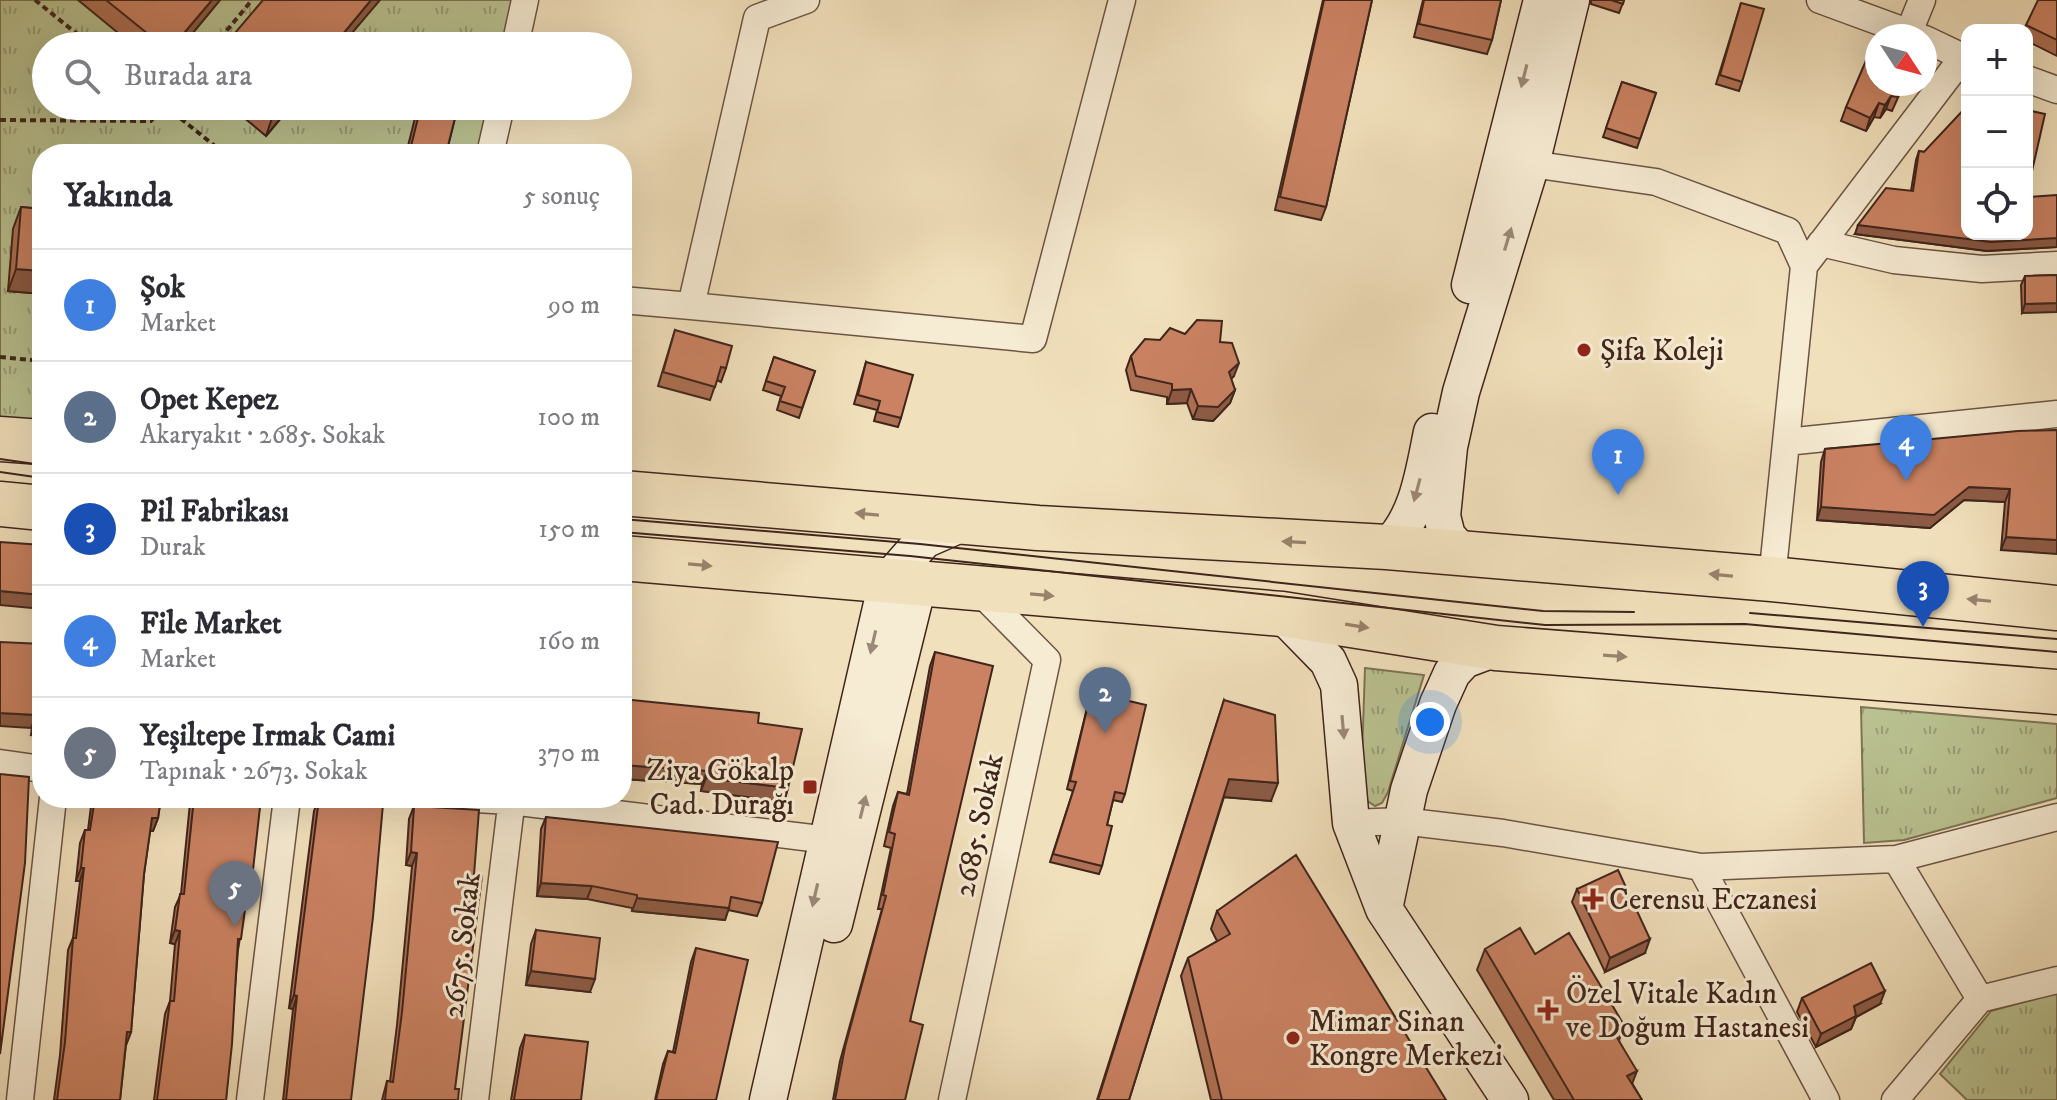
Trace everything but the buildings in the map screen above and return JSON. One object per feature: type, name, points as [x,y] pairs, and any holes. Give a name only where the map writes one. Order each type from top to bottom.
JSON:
[{"type":"highway","points":[[0,439],[32,441]]},
{"type":"highway","points":[[632,494],[965,522],[1387,547],[1772,579],[2057,608]]},
{"type":"highway","points":[[0,504],[32,507]]},
{"type":"highway","points":[[632,559],[1282,614],[1496,648],[2057,692]]},
{"type":"street","points":[[518,32],[525,0]]},
{"type":"street","points":[[691,306],[757,18],[806,0]]},
{"type":"street","points":[[632,301],[1033,339],[1122,0]]},
{"type":"street","points":[[1463,554],[1447,536],[1442,516],[1439,446],[1542,0]]},
{"type":"street","points":[[1387,547],[1402,533],[1410,519],[1461,392],[1531,164],[1571,0]]},
{"type":"street","points":[[1820,0],[1885,24]]},
{"type":"street","points":[[1919,24],[1922,0]]},
{"type":"street","points":[[1937,45],[1961,56]]},
{"type":"street","points":[[1804,266],[1961,63]]},
{"type":"street","points":[[2033,81],[2057,90]]},
{"type":"street","points":[[492,144],[498,120]]},
{"type":"street","points":[[1531,164],[1656,182],[1788,231],[1804,266],[1772,579]]},
{"type":"street","points":[[1821,243],[1894,260],[1982,269],[2057,265]]},
{"type":"street","points":[[1786,442],[2057,414]]},
{"type":"street","points":[[768,1100],[828,840],[902,583],[924,540],[965,522]]},
{"type":"street","points":[[791,1100],[902,583]]},
{"type":"street","name":"2685. Sokak","points":[[952,1100],[1047,660],[978,590]]},
{"type":"street","points":[[1282,614],[1328,661],[1339,685],[1351,823],[1384,909],[1510,1100]]},
{"type":"street","points":[[1384,909],[1409,790],[1452,673],[1464,660],[1496,648]]},
{"type":"street","points":[[0,763],[32,768]]},
{"type":"street","points":[[20,1100],[52,808]]},
{"type":"street","points":[[250,1100],[286,808]]},
{"type":"street","name":"2675. Sokak","points":[[475,1100],[510,808]]},
{"type":"street","points":[[581,808],[828,840]]},
{"type":"street","points":[[1351,823],[1402,821],[1503,833],[1701,867],[1896,859],[2057,817]]},
{"type":"street","points":[[1896,859],[1980,999]]},
{"type":"street","points":[[1701,867],[1826,1100]]},
{"type":"street","points":[[1895,1100],[1980,999],[2057,980]]},
{"type":"path","points":[[35,0],[75,32]]},
{"type":"path","points":[[226,32],[252,0]]},
{"type":"path","points":[[0,120],[152,120]]},
{"type":"path","points":[[182,120],[212,144]]},
{"type":"path","points":[[0,357],[32,360]]},
{"type":"green space","points":[[0,0],[525,0],[517,32],[32,32],[32,120],[497,120],[491,144],[32,144],[32,439],[0,436]]},
{"type":"green space","points":[[1365,668],[1424,675],[1388,792],[1382,803],[1375,806],[1363,798],[1361,787]]},
{"type":"green space","points":[[1861,707],[2057,724],[2057,798],[1904,840],[1864,843]]},
{"type":"green space","points":[[2057,993],[2057,1100],[1967,1100],[1940,1074],[1991,1011]]},
{"type":"tram line","points":[[0,459],[32,464]]},
{"type":"tram line","points":[[0,472],[32,477]]},
{"type":"tram line","points":[[632,520],[920,544],[1543,611],[1634,612]]},
{"type":"tram line","points":[[632,533],[910,556],[1545,625],[1745,624],[2057,652]]},
{"type":"tram line","points":[[1750,613],[2057,639]]},
{"type":"place","name":"Şifa Koleji","points":[[1584,350]]},
{"type":"place","name":"File Market","points":[[1906,481]]},
{"type":"place","name":"Şok","points":[[1618,495]]},
{"type":"place","name":"Pil Fabrikası","points":[[1923,627]]},
{"type":"place","name":"Opet Kepez","points":[[1105,733]]},
{"type":"place","name":"Ziya Gökalp Cad. Durağı","points":[[810,787]]},
{"type":"place","name":"Cerensu Eczanesi","points":[[1593,899]]},
{"type":"place","name":"Yeşiltepe Irmak Cami","points":[[235,927]]},
{"type":"place","name":"Özel Vitale Kadın ve Doğum Hastanesi","points":[[1548,1010]]},
{"type":"place","name":"Mimar Sinan Kongre Merkezi","points":[[1293,1038]]}]
